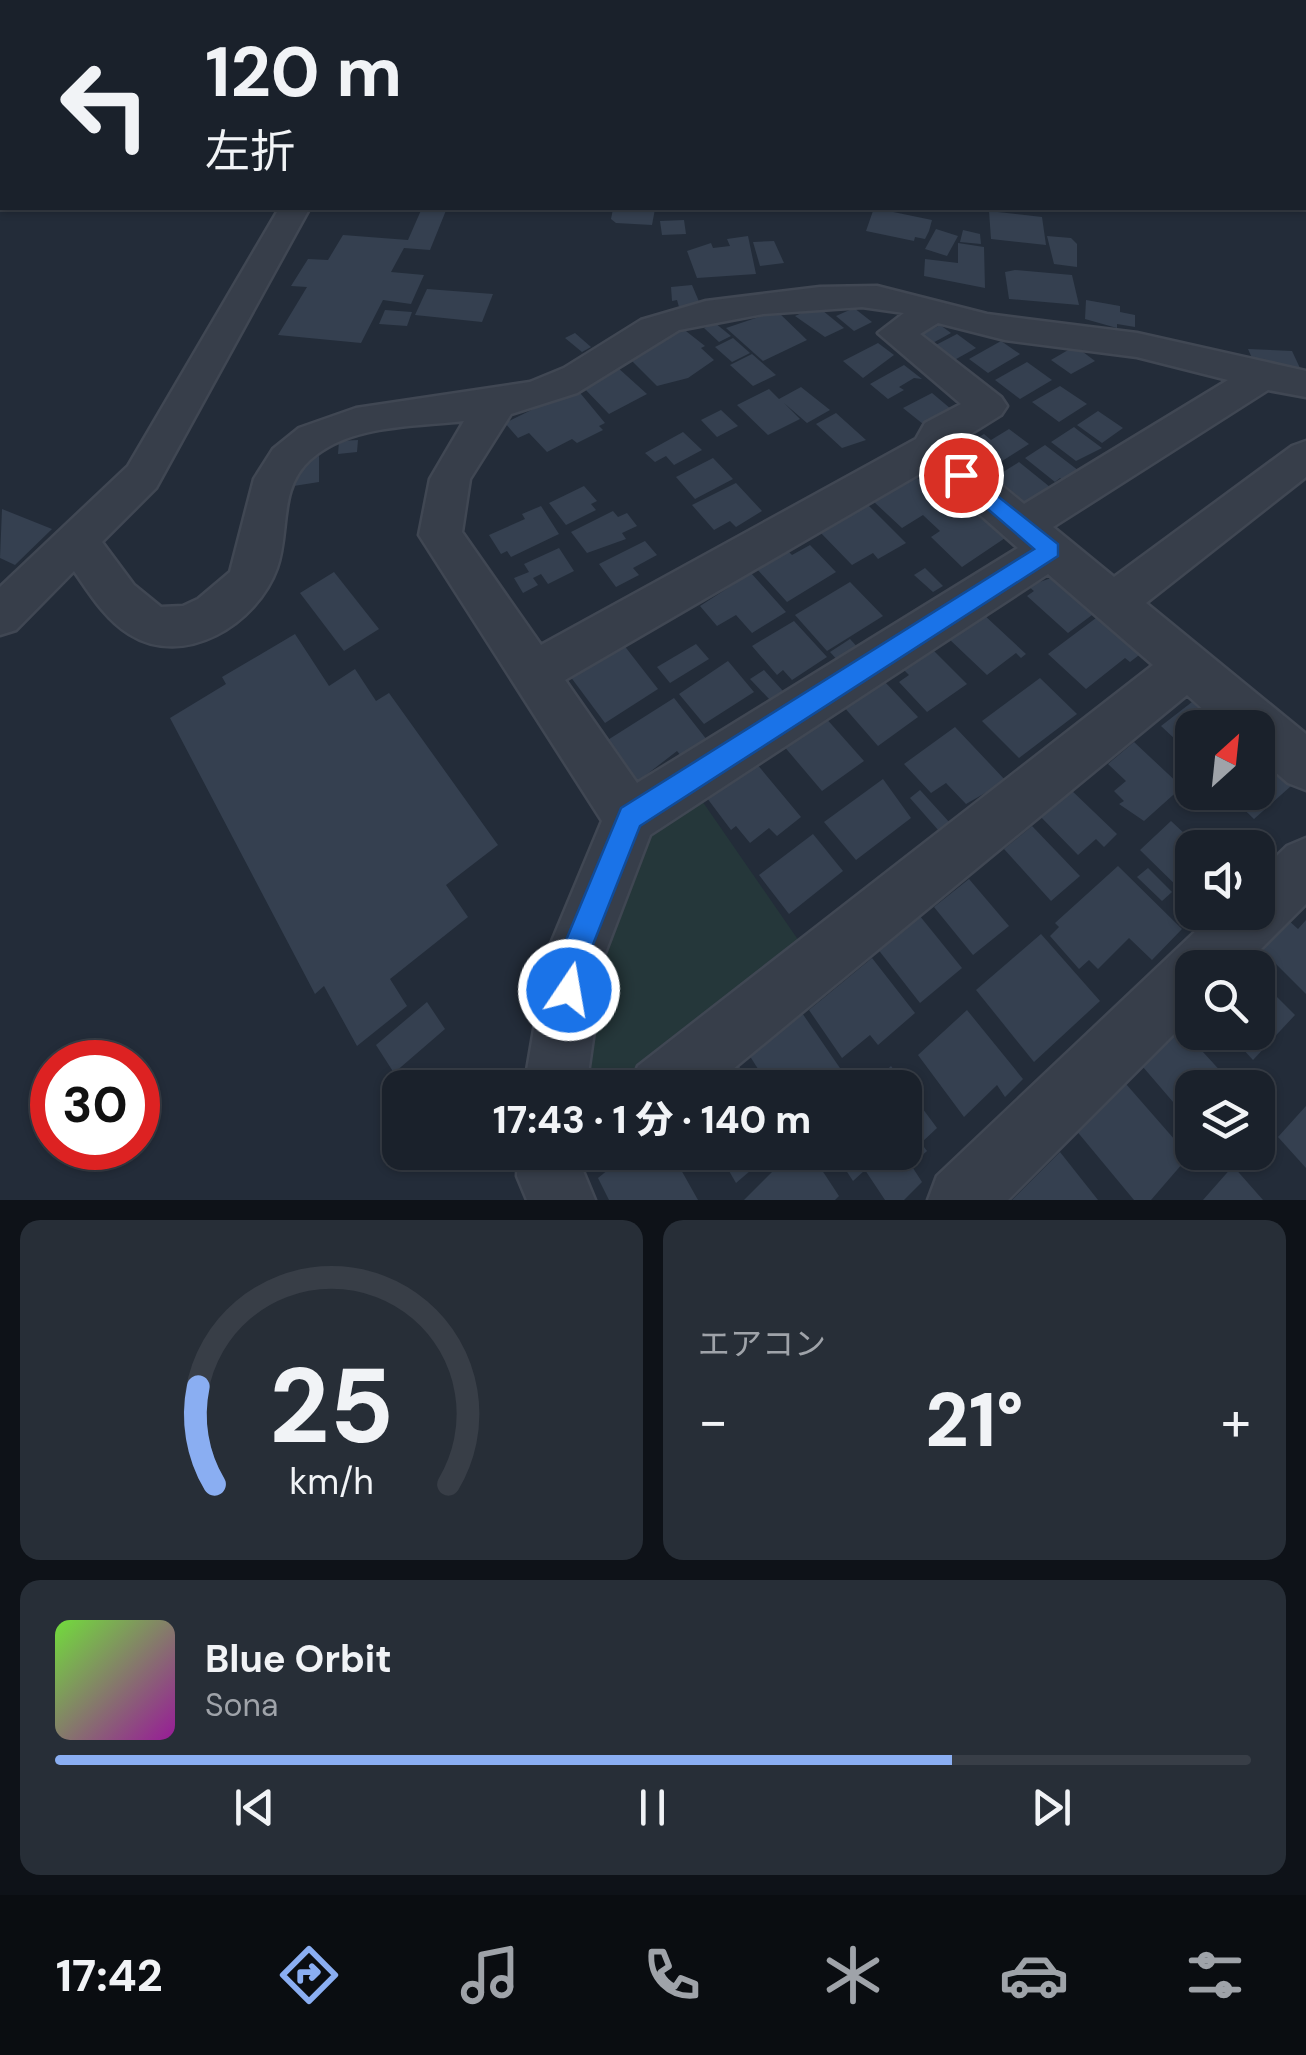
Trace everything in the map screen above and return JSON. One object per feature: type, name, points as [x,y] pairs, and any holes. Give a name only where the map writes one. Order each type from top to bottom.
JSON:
[{"type":"street","points":[[0,616],[142,478],[292,210]]},
{"type":"street","points":[[77,542],[130,612],[147,625],[171,631],[200,622],[231,602],[246,585],[257,564],[270,490],[295,450],[322,433],[356,422],[497,405],[564,384],[639,336],[694,314],[861,296],[899,301],[930,313],[1001,328],[1131,344],[1258,378],[1306,384]]},
{"type":"street","points":[[536,672],[931,449],[939,433],[988,406],[896,333],[930,313]]},
{"type":"street","points":[[558,1070],[576,952],[630,817],[1036,538],[1258,378]]},
{"type":"street","points":[[497,405],[456,461],[442,494],[440,535],[536,672],[630,817]]},
{"type":"street","points":[[931,449],[1306,766]]},
{"type":"street","points":[[1113,603],[1306,456]]},
{"type":"street","points":[[682,1070],[1187,666]]},
{"type":"street","points":[[1275,895],[1306,865]]},
{"type":"street","points":[[1218,950],[1239,930]]},
{"type":"street","points":[[961,1200],[1175,992]]},
{"type":"shaded area","points":[[698,795],[801,944],[641,1070],[580,1070],[595,960],[654,825]]},
{"type":"building","points":[[421,210],[446,210],[430,250],[404,248],[391,272],[424,275],[411,304],[383,300],[361,343],[278,335],[307,287],[291,286],[308,259],[328,260],[343,235],[408,240]]},
{"type":"building","points":[[613,210],[655,210],[652,225],[616,223],[611,219]]},
{"type":"building","points":[[873,210],[932,220],[925,239],[915,237],[914,241],[866,231]]},
{"type":"building","points":[[989,211],[1042,217],[1046,245],[991,239]]},
{"type":"building","points":[[684,220],[686,234],[662,235],[660,221]]},
{"type":"building","points":[[936,229],[958,236],[947,256],[925,249]]},
{"type":"building","points":[[963,230],[980,234],[981,244],[960,242]]},
{"type":"building","points":[[748,236],[756,274],[697,278],[687,251],[711,243],[713,248],[730,246],[727,239]]},
{"type":"building","points":[[1047,236],[1071,238],[1077,244],[1077,267],[1054,264]]},
{"type":"building","points":[[774,241],[784,263],[760,266],[753,242]]},
{"type":"building","points":[[958,243],[984,247],[985,288],[924,276],[925,259],[958,263]]},
{"type":"building","points":[[1005,272],[1072,275],[1079,305],[1009,299]]},
{"type":"building","points":[[692,285],[700,304],[679,307],[677,300],[672,301],[671,287]]},
{"type":"building","points":[[427,289],[493,294],[482,322],[415,315]]},
{"type":"building","points":[[1086,300],[1120,306],[1120,312],[1135,315],[1135,327],[1117,324],[1117,328],[1085,319]]},
{"type":"building","points":[[817,306],[844,328],[825,337],[795,316]]},
{"type":"building","points":[[854,308],[872,322],[854,331],[836,316]]},
{"type":"building","points":[[385,310],[412,312],[407,326],[379,324]]},
{"type":"building","points":[[777,311],[807,340],[763,361],[726,328]]},
{"type":"building","points":[[715,323],[731,336],[719,342],[704,328]]},
{"type":"building","points":[[940,325],[951,333],[929,345],[917,337]]},
{"type":"building","points":[[682,328],[705,346],[701,348],[714,360],[688,378],[657,386],[629,358],[667,340],[662,335]]},
{"type":"building","points":[[575,333],[591,347],[582,352],[565,338]]},
{"type":"building","points":[[957,334],[976,348],[949,363],[930,348]]},
{"type":"building","points":[[733,338],[750,353],[732,362],[715,347]]},
{"type":"building","points":[[1001,341],[1020,354],[988,373],[969,359]]},
{"type":"building","points":[[878,343],[894,355],[863,378],[843,361]]},
{"type":"building","points":[[1075,346],[1095,361],[1071,374],[1051,360]]},
{"type":"building","points":[[1248,349],[1292,351],[1300,368],[1255,365]]},
{"type":"building","points":[[752,354],[776,375],[753,386],[730,365]]},
{"type":"building","points":[[1027,362],[1052,380],[1020,399],[995,380]]},
{"type":"building","points":[[904,365],[922,379],[914,378],[899,387],[904,390],[888,399],[870,384]]},
{"type":"building","points":[[617,367],[647,394],[609,414],[581,385]]},
{"type":"building","points":[[1060,386],[1087,404],[1059,422],[1032,402]]},
{"type":"building","points":[[801,387],[830,410],[807,423],[784,403],[800,419],[768,435],[737,405],[769,389],[779,399]]},
{"type":"building","points":[[576,388],[605,423],[599,426],[603,430],[547,452],[529,433],[518,438],[505,423]]},
{"type":"building","points":[[932,393],[951,409],[923,424],[903,408]]},
{"type":"building","points":[[721,410],[738,426],[717,437],[701,420]]},
{"type":"building","points":[[1098,411],[1123,428],[1102,443],[1077,425]]},
{"type":"building","points":[[836,413],[866,440],[842,448],[816,424]]},
{"type":"building","points":[[1074,427],[1102,448],[1076,461],[1051,442]]},
{"type":"building","points":[[1009,429],[1029,444],[991,468],[964,446],[984,434],[991,440]]},
{"type":"building","points":[[683,432],[702,450],[674,465],[666,456],[655,462],[645,453]]},
{"type":"building","points":[[358,440],[357,452],[338,454],[339,441]]},
{"type":"building","points":[[1045,445],[1083,474],[1069,484],[1060,478],[1055,482],[1025,458]]},
{"type":"building","points":[[319,456],[319,482],[281,488],[301,458]]},
{"type":"building","points":[[713,458],[733,479],[695,499],[676,477]]},
{"type":"building","points":[[1019,462],[1050,487],[1026,503],[995,477]]},
{"type":"building","points":[[915,476],[927,486],[941,477],[1008,536],[962,567],[931,537],[940,531],[923,515],[902,528],[873,501]]},
{"type":"building","points":[[736,483],[762,511],[736,527],[730,521],[714,530],[692,505]]},
{"type":"building","points":[[584,486],[597,501],[591,504],[596,510],[566,525],[549,503]]},
{"type":"building","points":[[867,504],[906,543],[878,559],[873,553],[852,565],[819,531]]},
{"type":"building","points":[[541,506],[559,534],[511,557],[507,551],[501,554],[489,535],[525,519],[522,514]]},
{"type":"building","points":[[2,509],[52,529],[15,565],[0,558]]},
{"type":"building","points":[[613,511],[618,517],[627,513],[637,526],[622,533],[626,539],[587,553],[571,532]]},
{"type":"building","points":[[645,541],[657,555],[633,568],[639,575],[616,587],[599,564]]},
{"type":"building","points":[[810,545],[836,572],[787,602],[756,568],[787,550],[792,555]]},
{"type":"building","points":[[559,548],[574,571],[548,584],[541,574],[533,578],[538,585],[523,593],[514,578],[529,572],[524,564]]},
{"type":"building","points":[[925,568],[943,586],[933,592],[914,575]]},
{"type":"building","points":[[334,572],[379,629],[344,651],[300,593]]},
{"type":"building","points":[[751,573],[786,612],[752,633],[736,615],[717,626],[700,606]]},
{"type":"building","points":[[1054,577],[1096,612],[1068,633],[1027,596],[1034,591],[1028,586]]},
{"type":"building","points":[[850,582],[883,616],[827,651],[795,615]]},
{"type":"building","points":[[983,614],[1026,654],[1021,658],[1016,653],[987,675],[948,638]]},
{"type":"building","points":[[1100,615],[1143,652],[1130,662],[1125,658],[1086,689],[1048,654]]},
{"type":"building","points":[[794,621],[827,657],[792,680],[783,670],[777,675],[752,646]]},
{"type":"building","points":[[295,634],[329,686],[355,669],[376,701],[389,693],[498,845],[446,885],[468,917],[390,979],[407,1006],[357,1046],[324,986],[315,994],[170,718],[226,684],[222,677]]},
{"type":"building","points":[[850,639],[861,651],[840,663],[830,652]]},
{"type":"building","points":[[623,644],[658,689],[605,723],[570,676]]},
{"type":"building","points":[[696,644],[709,659],[670,683],[657,667]]},
{"type":"building","points":[[931,648],[967,684],[927,712],[899,682],[909,675],[902,668]]},
{"type":"building","points":[[728,661],[754,692],[704,724],[679,694]]},
{"type":"building","points":[[764,670],[783,691],[770,700],[750,679]]},
{"type":"building","points":[[1040,678],[1077,714],[1019,758],[982,721]]},
{"type":"building","points":[[884,681],[918,717],[878,746],[844,707]]},
{"type":"building","points":[[674,698],[707,740],[682,757],[677,751],[633,785],[603,743]]},
{"type":"building","points":[[1192,702],[1201,710],[1182,710]]},
{"type":"building","points":[[1175,715],[1175,739],[1161,726]]},
{"type":"building","points":[[824,716],[864,761],[822,791],[783,745]]},
{"type":"building","points":[[955,727],[1006,781],[966,804],[946,783],[931,793],[904,764]]},
{"type":"building","points":[[1134,742],[1175,780],[1175,793],[1144,821],[1119,804],[1124,801],[1114,791],[1126,781],[1108,764]]},
{"type":"building","points":[[756,763],[801,817],[777,836],[769,828],[750,843],[736,826],[731,830],[707,798]]},
{"type":"building","points":[[1275,771],[1291,786],[1275,800]]},
{"type":"building","points":[[883,779],[911,818],[856,860],[824,822]]},
{"type":"building","points":[[1069,788],[1117,834],[1104,847],[1096,839],[1078,855],[1038,814]]},
{"type":"building","points":[[920,790],[950,823],[939,831],[910,798]]},
{"type":"building","points":[[1245,810],[1264,810],[1254,819]]},
{"type":"building","points":[[1171,821],[1181,830],[1175,830],[1175,884],[1140,850]]},
{"type":"building","points":[[1032,826],[1080,876],[1051,901],[1004,849]]},
{"type":"building","points":[[813,834],[843,871],[789,914],[759,875]]},
{"type":"building","points":[[1118,866],[1175,922],[1175,930],[1181,930],[1152,960],[1129,938],[1098,969],[1089,960],[1079,969],[1050,936],[1059,927],[1055,923]]},
{"type":"building","points":[[1148,868],[1172,892],[1162,901],[1137,877]]},
{"type":"building","points":[[969,879],[1009,926],[973,955],[934,907]]},
{"type":"building","points":[[919,915],[962,968],[920,1003],[877,948]]},
{"type":"building","points":[[1287,919],[1298,929],[1306,920],[1306,994],[1275,963],[1275,950],[1259,947]]},
{"type":"building","points":[[1041,934],[1100,1001],[1034,1062],[976,990]]},
{"type":"building","points":[[872,958],[915,1013],[878,1045],[870,1035],[842,1058],[809,1010]]},
{"type":"building","points":[[1275,995],[1295,1015],[1275,1036]]},
{"type":"building","points":[[427,1002],[445,1029],[397,1070],[392,1070],[376,1045]]},
{"type":"building","points":[[800,1010],[841,1070],[759,1070],[748,1053]]},
{"type":"building","points":[[967,1010],[1023,1079],[1005,1097],[997,1085],[964,1117],[918,1055]]},
{"type":"building","points":[[1175,1034],[1175,1050],[1201,1050],[1220,1070],[1175,1070],[1175,1104],[1143,1067]]},
{"type":"building","points":[[1244,1050],[1262,1050],[1253,1060]]},
{"type":"building","points":[[736,1061],[741,1070],[725,1070]]},
{"type":"building","points":[[1126,1084],[1175,1140],[1177,1170],[1151,1200],[1134,1200],[1075,1129]]},
{"type":"building","points":[[1306,1106],[1306,1168],[1278,1137]]},
{"type":"building","points":[[922,1108],[937,1128],[922,1142]]},
{"type":"building","points":[[1060,1152],[1098,1200],[1012,1200]]},
{"type":"building","points":[[608,1170],[681,1170],[698,1200],[609,1200],[598,1178]]},
{"type":"building","points":[[728,1170],[751,1170],[736,1183]]},
{"type":"building","points":[[774,1170],[822,1170],[839,1196],[835,1200],[744,1200]]},
{"type":"building","points":[[846,1170],[865,1170],[853,1181]]},
{"type":"building","points":[[865,1170],[914,1170],[922,1182],[904,1200],[885,1200]]},
{"type":"building","points":[[1229,1170],[1237,1170],[1263,1200],[1203,1200]]},
{"type":"route","points":[[569,990],[576,952],[630,817],[1050,550],[961,475]]}]
